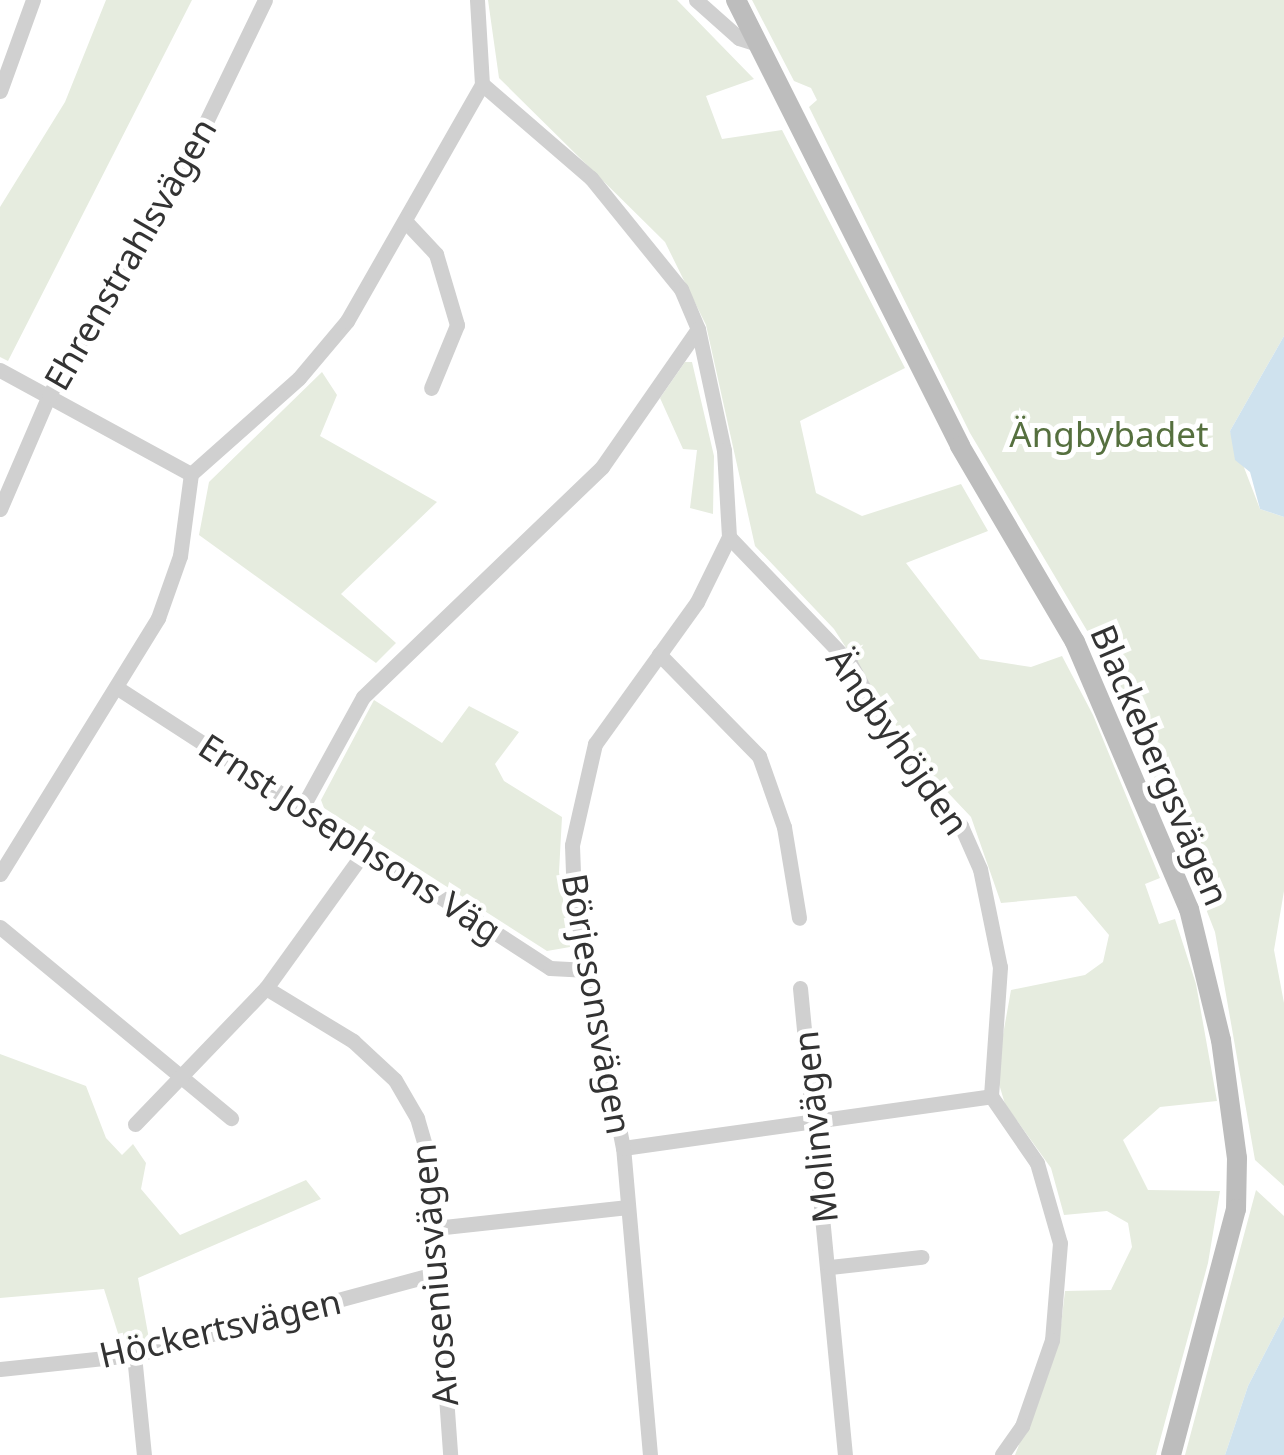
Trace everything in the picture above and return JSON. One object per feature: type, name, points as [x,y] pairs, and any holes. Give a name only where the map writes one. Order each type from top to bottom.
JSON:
[{"type":"street","points":[[0,91],[34,0]]},
{"type":"street","name":"Ehrenstrahlsvägen","points":[[0,510],[49,395],[190,155],[265,0]]},
{"type":"street","points":[[0,874],[158,618],[180,556],[191,474],[300,378],[346,321],[482,84],[478,0]]},
{"type":"street","points":[[696,0],[738,38],[758,44]]},
{"type":"street","name":"Blackebergsvägen","points":[[736,0],[960,446],[1075,642],[1171,857],[1196,932],[1230,1101],[1236,1209],[1171,1455]]},
{"type":"street","points":[[482,84],[592,178],[650,243],[698,329],[724,450],[729,536]]},
{"type":"street","points":[[406,222],[436,254],[457,325],[431,388]]},
{"type":"street","points":[[303,806],[363,698],[602,467],[698,329]]},
{"type":"street","points":[[0,370],[191,474]]},
{"type":"street","name":"Börjesonsvägen","points":[[650,1455],[622,1148],[588,970],[572,846],[581,784],[595,744],[698,602],[729,536]]},
{"type":"street","name":"Ängbyhöjden","points":[[729,536],[850,663],[896,748],[961,826],[994,912],[1000,967],[990,1096]]},
{"type":"street","points":[[659,654],[759,756],[784,827],[799,918]]},
{"type":"street","name":"Ernst Josephsons Väg","points":[[116,686],[550,968],[588,970]]},
{"type":"street","points":[[135,1124],[266,988],[366,848]]},
{"type":"street","points":[[0,927],[231,1118]]},
{"type":"street","name":"Aroseniusvägen","points":[[266,988],[353,1041],[395,1080],[417,1118],[429,1159],[450,1455]]},
{"type":"street","name":"Molinvägen","points":[[800,988],[816,1121],[845,1455]]},
{"type":"street","points":[[622,1148],[990,1096],[1037,1164],[1060,1243],[1052,1340],[1022,1426],[1002,1455]]},
{"type":"street","points":[[435,1228],[628,1207]]},
{"type":"street","name":"Molinvägen","points":[[830,1267],[921,1257]]},
{"type":"street","name":"Höckertsvägen","points":[[0,1368],[134,1355],[438,1274]]},
{"type":"street","points":[[134,1355],[144,1455]]},
{"type":"green space","points":[[106,0],[192,0],[8,361],[0,357],[0,207],[65,102]]},
{"type":"green space","points":[[488,0],[677,0],[754,79],[706,96],[722,139],[782,130],[905,368],[800,421],[816,493],[862,516],[961,484],[988,531],[906,563],[980,659],[1031,667],[1062,656],[1093,715],[1160,878],[1145,884],[1159,924],[1175,919],[1196,984],[1217,1101],[1160,1107],[1123,1140],[1148,1190],[1220,1191],[1208,1263],[1156,1455],[1015,1455],[1059,1342],[1065,1291],[1111,1290],[1132,1247],[1128,1223],[1107,1211],[1064,1215],[1051,1168],[1005,1104],[996,1074],[1011,990],[1085,975],[1103,962],[1109,935],[1076,896],[1001,903],[971,817],[920,763],[834,629],[755,546],[706,325],[665,242],[499,78]]},
{"type":"green space","name":"Ängbybadet","points":[[752,0],[1284,0],[1284,336],[1230,431],[1260,509],[1284,517],[1284,891],[1274,950],[1284,1003],[1284,1186],[1255,1160],[1215,932],[1146,756],[1089,634],[970,433],[809,107],[817,100],[811,88],[794,81]]},
{"type":"green space","points":[[685,362],[692,362],[714,456],[713,514],[690,508],[697,450],[683,449],[660,398]]},
{"type":"green space","points":[[322,372],[337,395],[320,436],[437,502],[341,594],[396,643],[376,663],[199,535],[209,482]]},
{"type":"green space","points":[[374,700],[442,743],[469,706],[519,732],[495,764],[504,781],[562,817],[559,872],[570,947],[547,951],[324,808],[321,800]]},
{"type":"green space","points":[[0,1054],[86,1086],[106,1138],[122,1155],[133,1144],[146,1163],[141,1189],[180,1235],[306,1180],[321,1199],[138,1278],[149,1339],[122,1346],[104,1289],[0,1298]]},
{"type":"green space","points":[[1256,1190],[1284,1216],[1284,1316],[1248,1386],[1225,1455],[1185,1455]]},
{"type":"water","points":[[1284,336],[1284,517],[1260,509],[1250,472],[1235,460],[1230,431]]},
{"type":"water","points":[[1284,1316],[1284,1455],[1225,1455],[1248,1386]]}]
